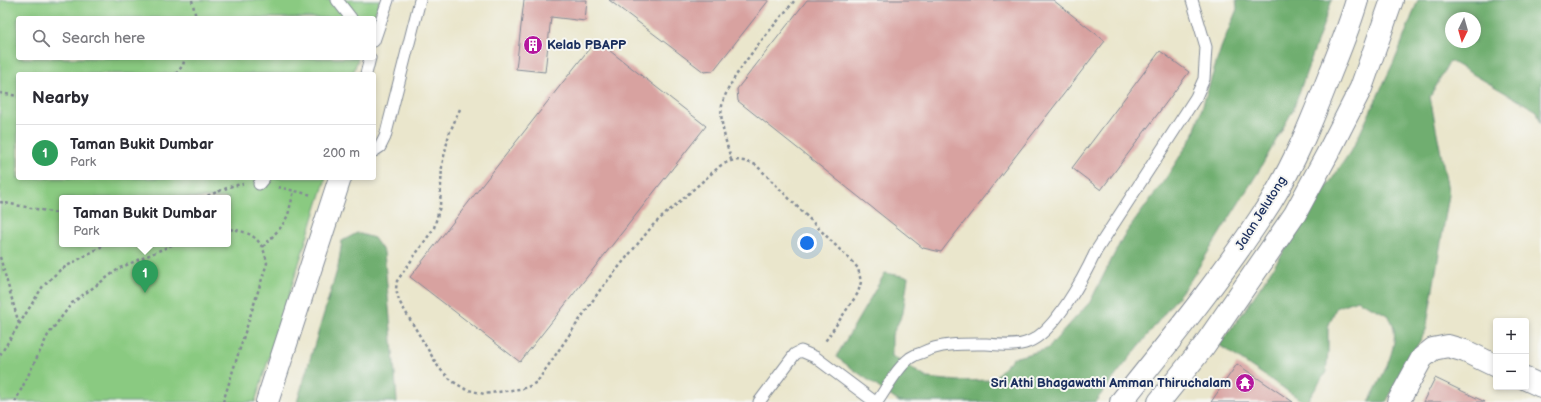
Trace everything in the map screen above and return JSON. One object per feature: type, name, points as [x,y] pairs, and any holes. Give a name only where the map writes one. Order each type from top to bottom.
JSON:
[{"type":"main road","name":"Jalan Jelutong","points":[[1121,402],[1199,304],[1270,202],[1294,160],[1312,120],[1350,25],[1357,0]]},
{"type":"main road","name":"Jalan Jelutong","points":[[1159,402],[1204,346],[1295,214],[1361,88],[1392,0]]},
{"type":"main road","points":[[267,402],[339,180]]},
{"type":"main road","points":[[1398,402],[1422,358],[1433,349],[1448,346],[1493,365]]},
{"type":"main road","points":[[1529,380],[1541,386]]},
{"type":"lane","points":[[338,0],[350,16]]},
{"type":"lane","points":[[376,35],[388,0]]},
{"type":"lane","points":[[376,150],[380,147],[385,137],[420,0]]},
{"type":"lane","points":[[759,402],[795,354],[801,351],[815,357],[876,402],[898,371],[910,358],[927,350],[952,344],[1006,345],[1029,342],[1040,334],[1060,314],[1085,274],[1096,251],[1196,97],[1204,79],[1206,47],[1192,0]]},
{"type":"lane","points":[[366,72],[370,60]]},
{"type":"path","points":[[192,0],[196,16]]},
{"type":"path","points":[[731,160],[723,124],[722,106],[730,85],[743,66],[795,0]]},
{"type":"path","points":[[177,72],[184,60]]},
{"type":"path","points":[[0,93],[16,96]]},
{"type":"path","points":[[460,109],[449,134],[442,165],[440,206],[434,228],[397,280],[396,290],[398,301],[439,368],[452,381],[465,389],[484,394],[526,388],[537,382],[600,290],[654,224],[720,166],[731,160],[744,160],[756,165],[858,268],[861,282],[858,293],[815,357]]},
{"type":"path","points":[[263,247],[282,226],[288,216],[294,191]]},
{"type":"path","points":[[0,202],[59,213]]},
{"type":"path","points":[[222,402],[267,263],[265,252],[259,240],[243,230],[231,229]]},
{"type":"path","points":[[0,355],[43,286],[60,270],[101,247]]},
{"type":"path","points":[[15,402],[48,335],[72,303],[120,268],[167,247]]},
{"type":"path","points":[[0,257],[19,324]]},
{"type":"green space","points":[[0,0],[380,0],[374,16],[16,16],[16,60],[357,60],[354,72],[16,72],[16,180],[325,180],[255,402],[0,402]]},
{"type":"green space","points":[[1236,0],[1332,0],[1293,110],[1260,169],[1190,281],[1095,402],[899,402],[836,357],[885,273],[908,277],[903,313],[892,335],[892,356],[927,378],[958,381],[992,380],[1013,358],[1047,349],[1090,302],[1123,237],[1166,178],[1193,136],[1221,48],[1237,9]]},
{"type":"green space","points":[[1418,0],[1541,0],[1541,124],[1537,111],[1450,61],[1430,97],[1449,195],[1426,330],[1386,402],[1369,402],[1384,371],[1393,347],[1393,325],[1386,314],[1357,300],[1336,308],[1328,327],[1326,372],[1307,402],[1304,402],[1219,345],[1245,310],[1354,146],[1397,55]]},
{"type":"green space","points":[[357,233],[374,238],[384,252],[397,402],[297,402],[338,267],[342,241]]},
{"type":"building","name":"Kelab PBAPP","points":[[524,0],[587,0],[585,21],[551,17],[545,72],[516,69]]},
{"type":"building","points":[[609,0],[769,0],[713,71],[704,72]]},
{"type":"building","points":[[807,0],[1053,0],[1105,41],[941,252],[923,248],[738,101],[737,89]]},
{"type":"building","points":[[596,40],[706,126],[520,362],[410,277]]},
{"type":"building","points":[[1160,51],[1189,72],[1101,190],[1072,168]]},
{"type":"building","name":"Sri Athi Bhagawathi Amman Thiruchalam","points":[[1237,364],[1293,402],[1211,402]]},
{"type":"building","points":[[1435,378],[1485,402],[1423,402]]},
{"type":"place","name":"Kelab PBAPP","points":[[533,45]]},
{"type":"place","name":"Taman Bukit Dumbar","points":[[145,293]]},
{"type":"place","name":"Sri Athi Bhagawathi Amman Thiruchalam","points":[[1245,383]]}]
